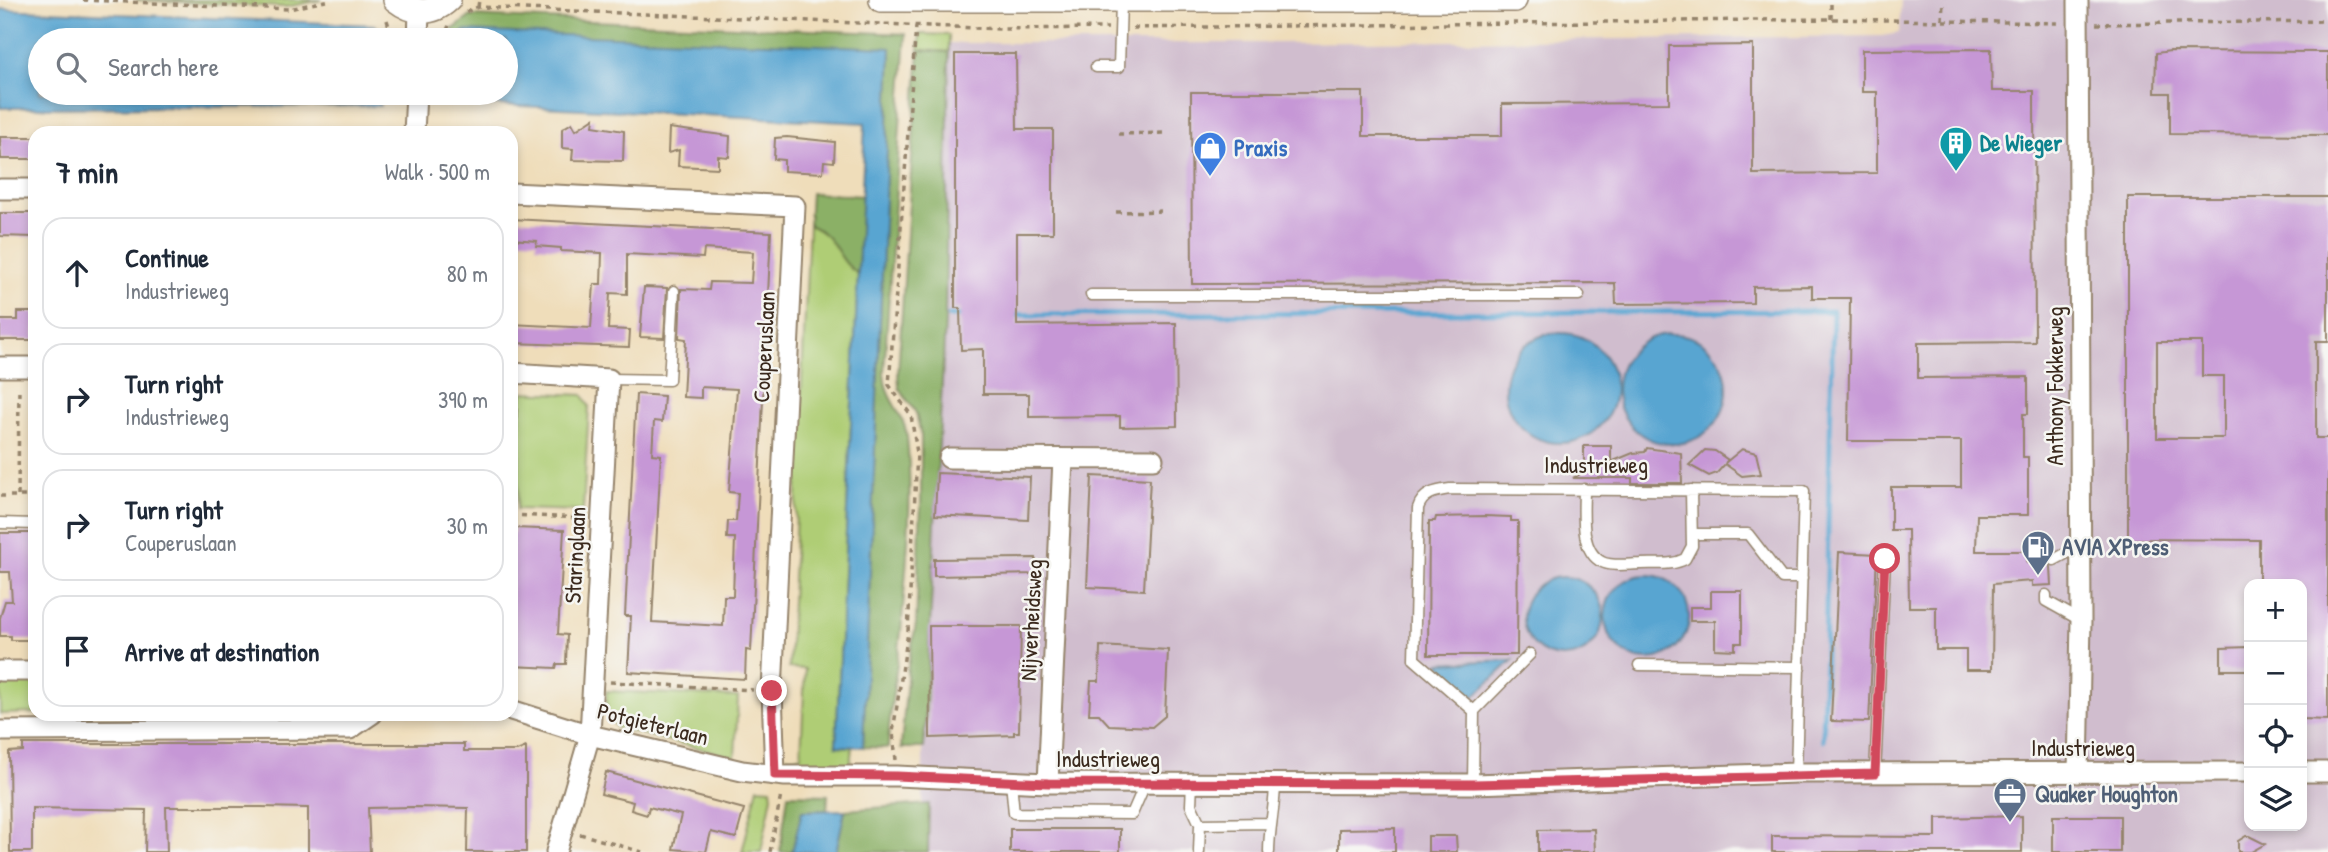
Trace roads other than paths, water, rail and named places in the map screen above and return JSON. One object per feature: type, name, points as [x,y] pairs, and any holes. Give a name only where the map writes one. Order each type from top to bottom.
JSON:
[{"type":"street","points":[[395,0],[405,8],[419,12],[434,10],[449,0]]},
{"type":"street","points":[[881,0],[1515,0]]},
{"type":"street","name":"Anthony Fokkerweg","points":[[2078,0],[2081,620],[2078,773]]},
{"type":"street","points":[[418,28],[419,12]]},
{"type":"street","points":[[414,126],[415,105]]},
{"type":"street","points":[[0,189],[28,189]]},
{"type":"street","name":"Couperuslaan","points":[[518,193],[796,206],[772,691],[780,775]]},
{"type":"street","points":[[518,373],[609,379]]},
{"type":"street","name":"Staringlaan","points":[[556,852],[590,734],[609,379]]},
{"type":"street","points":[[948,458],[1153,459]]},
{"type":"street","name":"Nijverheidsweg","points":[[1048,783],[1063,458]]},
{"type":"street","points":[[0,671],[28,671]]},
{"type":"street","name":"Potgieterlaan","points":[[518,712],[590,734],[742,771],[780,775]]},
{"type":"street","points":[[0,731],[350,729],[362,721]]},
{"type":"street","name":"Industrieweg","points":[[780,775],[897,776],[1048,783],[1474,784],[1796,773],[2244,772]]},
{"type":"street","points":[[2307,772],[2328,772]]},
{"type":"lane","points":[[1096,67],[1119,67],[1121,1]]},
{"type":"lane","points":[[609,379],[669,380],[674,291]]},
{"type":"lane","points":[[1091,295],[1579,295]]},
{"type":"lane","name":"Industrieweg","points":[[1474,711],[1414,659],[1415,524],[1420,500],[1434,491],[1450,489],[1804,491],[1796,773]]},
{"type":"lane","points":[[1584,489],[1585,533],[1594,555],[1602,562],[1678,562],[1689,553],[1692,534],[1691,490]]},
{"type":"lane","points":[[0,523],[28,524]]},
{"type":"lane","points":[[1692,534],[1748,534],[1783,578],[1802,578]]},
{"type":"lane","points":[[2054,560],[2080,546]]},
{"type":"lane","points":[[1875,774],[1885,559]]},
{"type":"lane","points":[[2046,595],[2046,600],[2081,620]]},
{"type":"lane","points":[[1474,784],[1474,711],[1530,654]]},
{"type":"lane","points":[[1639,665],[1800,667]]},
{"type":"lane","points":[[1011,782],[1014,813],[1132,814],[1146,783]]},
{"type":"lane","points":[[1192,783],[1191,805],[1200,824],[1199,852]]},
{"type":"lane","points":[[1269,852],[1269,823],[1275,805],[1275,783]]},
{"type":"lane","points":[[1200,824],[1269,823]]},
{"type":"water","points":[[0,9],[375,25],[378,28],[28,28],[28,105],[380,106],[0,108]]},
{"type":"water","points":[[518,33],[891,48],[863,747],[836,746],[865,123],[500,105],[518,105]]},
{"type":"water","points":[[1560,333],[1581,337],[1599,349],[1611,367],[1615,388],[1611,409],[1599,427],[1581,439],[1560,443],[1539,439],[1521,427],[1509,409],[1505,388],[1509,367],[1521,349],[1539,337]]},
{"type":"water","points":[[1672,334],[1693,339],[1711,350],[1722,368],[1727,389],[1722,410],[1711,428],[1693,439],[1672,444],[1651,439],[1633,428],[1622,410],[1617,389],[1622,368],[1633,350],[1651,339]]},
{"type":"water","points":[[1639,575],[1655,575],[1671,582],[1682,593],[1689,609],[1686,633],[1677,647],[1655,659],[1639,659],[1623,652],[1612,641],[1605,625],[1605,609],[1612,593],[1623,582]]},
{"type":"water","points":[[1563,577],[1578,580],[1591,589],[1600,602],[1603,617],[1600,632],[1591,645],[1578,654],[1563,657],[1548,654],[1535,645],[1526,632],[1523,617],[1526,602],[1535,589],[1548,580]]},
{"type":"water","points":[[1513,660],[1473,697],[1439,663]]},
{"type":"water","points":[[845,810],[836,852],[792,852],[802,811]]},
{"type":"waterway","points":[[1010,315],[1833,311],[1823,741]]},
{"type":"waterway","points":[[949,316],[965,316]]},
{"type":"place","name":"De Wieger","points":[[1956,173]]},
{"type":"place","name":"Praxis","points":[[1210,178]]},
{"type":"place","name":"AVIA XPress","points":[[2038,577]]},
{"type":"place","name":"Quaker Houghton","points":[[2010,824]]}]
